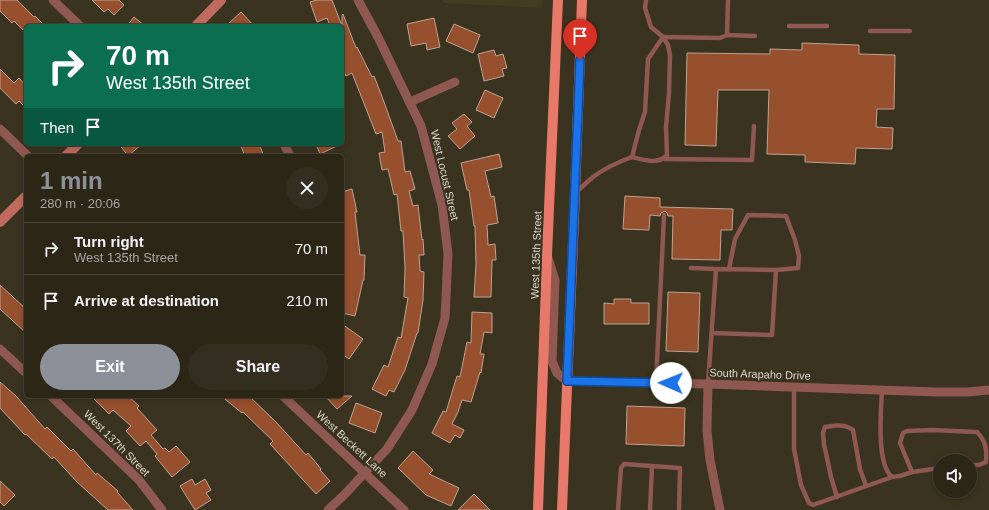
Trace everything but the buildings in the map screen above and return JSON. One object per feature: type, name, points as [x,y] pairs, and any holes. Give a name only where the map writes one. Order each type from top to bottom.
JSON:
[{"type":"main road","name":"West 135th Street","points":[[538,510],[558,0]]},
{"type":"main road","points":[[562,510],[582,0]]},
{"type":"street","points":[[53,0],[78,24]]},
{"type":"street","points":[[198,24],[221,0]]},
{"type":"street","name":"West Locust Street","points":[[328,510],[387,449],[412,410],[432,364],[445,318],[448,254],[442,205],[421,126],[381,43],[358,0]]},
{"type":"street","points":[[410,102],[455,82]]},
{"type":"street","points":[[0,129],[26,154]]},
{"type":"street","points":[[68,154],[76,146]]},
{"type":"street","points":[[0,222],[24,198]]},
{"type":"street","points":[[547,255],[555,280],[552,361],[557,373],[567,381]]},
{"type":"street","points":[[0,349],[24,371]]},
{"type":"street","name":"South Arapaho Drive","points":[[567,381],[952,392],[989,390]]},
{"type":"street","points":[[708,384],[707,438],[720,510]]},
{"type":"street","name":"West 137th Street","points":[[53,398],[139,480],[162,510]]},
{"type":"street","name":"West Beckett Lane","points":[[285,398],[404,510]]},
{"type":"lane","points":[[646,0],[645,8],[651,27],[663,37],[668,45],[670,55],[666,127],[667,155],[664,159]]},
{"type":"lane","points":[[727,35],[728,0]]},
{"type":"lane","points":[[789,26],[827,26]]},
{"type":"lane","points":[[870,31],[910,31]]},
{"type":"lane","points":[[663,37],[720,38],[727,35],[755,36]]},
{"type":"lane","points":[[632,158],[645,112],[648,59],[663,37]]},
{"type":"lane","points":[[575,193],[602,170],[632,158],[651,161],[664,159],[752,160],[754,126]]},
{"type":"lane","points":[[656,383],[664,215]]},
{"type":"lane","points":[[691,268],[729,270],[776,270],[798,268],[799,256],[786,216],[748,215],[735,239],[729,270]]},
{"type":"lane","points":[[708,384],[716,269]]},
{"type":"lane","points":[[712,333],[772,335],[776,270]]},
{"type":"lane","points":[[794,387],[794,449],[801,485],[809,503],[813,505],[892,477],[933,469]]},
{"type":"lane","points":[[882,390],[880,435],[888,474],[892,477]]},
{"type":"lane","points":[[837,497],[824,444],[823,433],[825,427],[839,425],[849,427],[853,430],[860,469],[866,486]]},
{"type":"lane","points":[[912,472],[900,443],[903,433],[907,431],[932,430],[977,432],[982,437],[988,463],[977,465]]},
{"type":"lane","points":[[618,510],[621,468],[624,464],[680,468],[679,510]]},
{"type":"lane","points":[[650,510],[652,466]]},
{"type":"shaded area","points":[[442,0],[543,0],[542,8],[444,3]]},
{"type":"route","points":[[580,60],[567,381],[671,383]]}]
